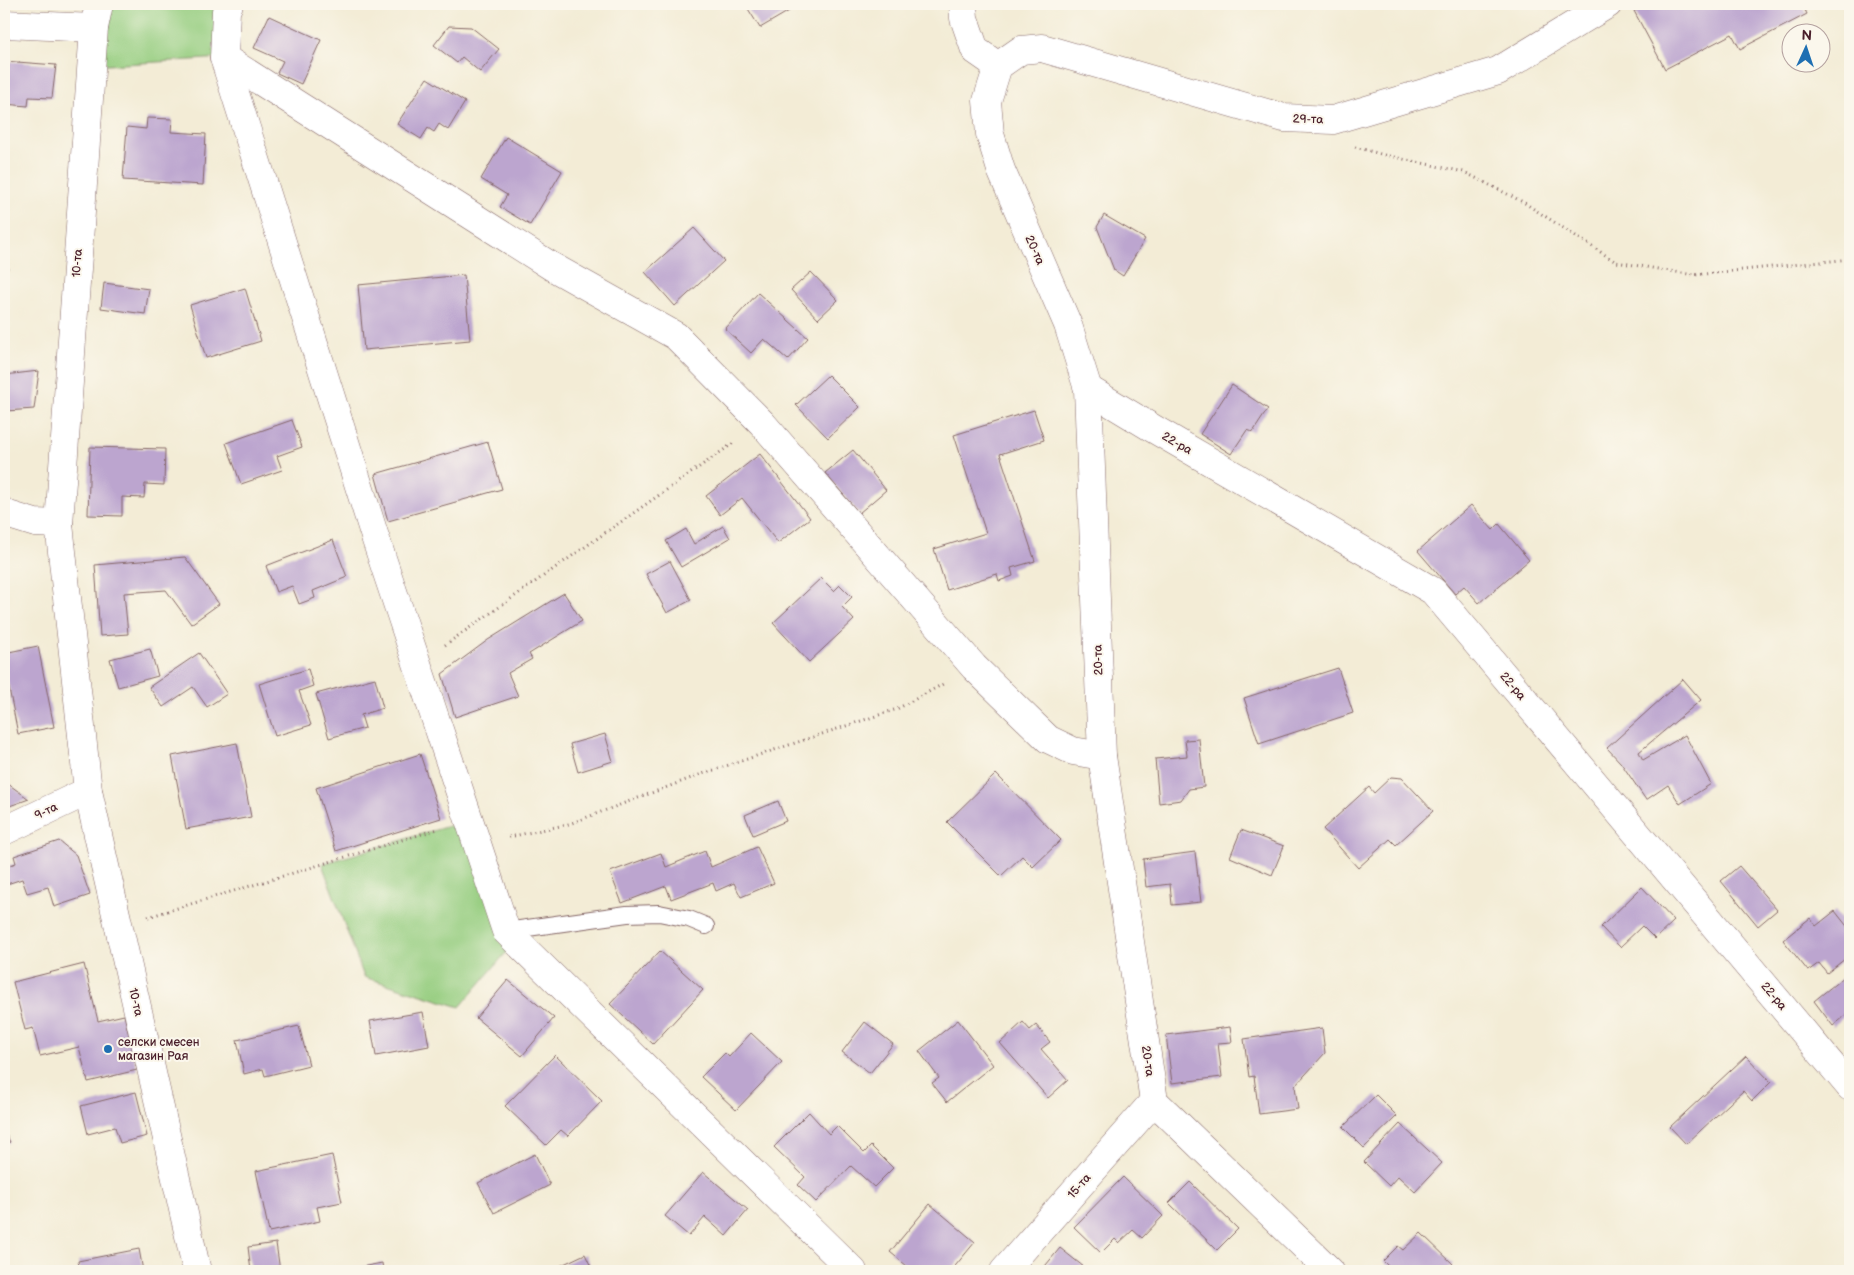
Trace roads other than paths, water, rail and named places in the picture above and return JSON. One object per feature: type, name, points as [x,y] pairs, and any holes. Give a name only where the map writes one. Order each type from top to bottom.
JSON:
[{"type":"street","points":[[229,4],[226,12],[224,58],[376,540],[506,931],[853,1271]]},
{"type":"street","points":[[963,4],[964,18],[976,50],[998,66]]},
{"type":"street","name":"29-та","points":[[998,66],[1021,50],[1042,48],[1284,118],[1333,120],[1498,71],[1608,4]]},
{"type":"street","points":[[4,24],[97,16]]},
{"type":"street","name":"10-та","points":[[97,16],[59,524],[88,791],[196,1271]]},
{"type":"street","points":[[224,58],[551,266],[676,336],[762,423],[974,668],[1048,739],[1073,751],[1102,756]]},
{"type":"street","name":"20-та","points":[[998,66],[987,101],[990,134],[1001,170],[1068,325],[1088,389],[1102,756],[1154,1100]]},
{"type":"street","name":"22-ра","points":[[1088,389],[1433,591],[1850,1087]]},
{"type":"street","points":[[4,512],[35,523],[59,524]]},
{"type":"street","name":"9-та","points":[[4,831],[88,791]]},
{"type":"street","points":[[1154,1100],[1330,1271]]},
{"type":"street","name":"15-та","points":[[1004,1271],[1154,1100]]},
{"type":"lane","points":[[506,931],[627,914],[659,913],[689,919],[706,926]]},
{"type":"place","name":"селски смесен магазин Рая","points":[[108,1049]]}]
